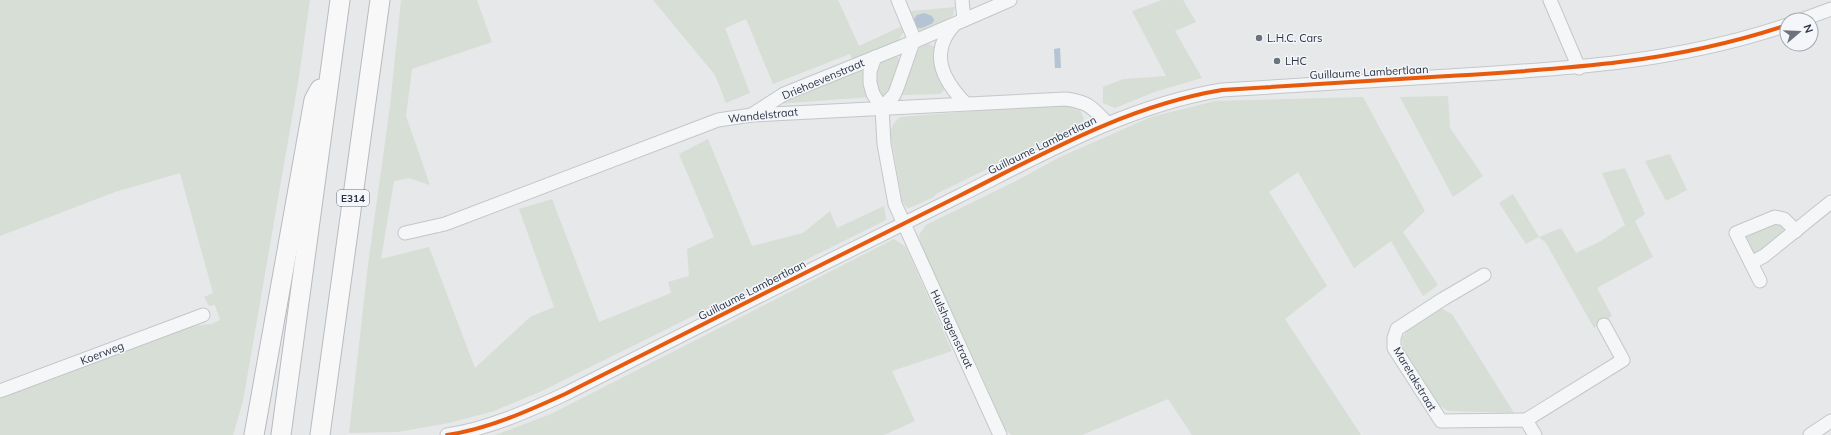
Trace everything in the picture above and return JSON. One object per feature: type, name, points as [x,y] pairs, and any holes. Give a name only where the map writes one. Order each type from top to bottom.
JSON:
[{"type":"highway","points":[[281,435],[340,0]]},
{"type":"highway","name":"E314","points":[[320,435],[380,0]]},
{"type":"highway","points":[[254,435],[314,100],[330,73]]},
{"type":"street","points":[[882,108],[894,95],[914,41],[898,0]]},
{"type":"street","points":[[960,22],[962,0]]},
{"type":"street","name":"Driehoevenstraat","points":[[752,115],[784,94],[1010,0]]},
{"type":"street","points":[[1550,0],[1579,68]]},
{"type":"street","points":[[1819,13],[1831,9]]},
{"type":"street","name":"Driehoevenstraat","points":[[960,22],[947,33],[942,42],[940,61],[947,82],[965,103]]},
{"type":"street","name":"Guillaume Lambertlaan","points":[[447,435],[496,422],[552,400],[1107,123],[1151,106],[1181,98],[1222,90],[1579,68],[1652,59],[1704,49],[1779,27]]},
{"type":"street","name":"Driehoevenstraat","points":[[875,57],[870,71],[870,83],[873,94],[882,108],[884,144],[895,204],[903,224]]},
{"type":"street","name":"Wandelstraat","points":[[405,233],[445,224],[718,120],[752,115],[1066,99],[1080,101],[1089,105],[1107,123]]},
{"type":"street","points":[[1751,263],[1764,256],[1831,202]]},
{"type":"street","points":[[1760,281],[1736,233],[1775,217],[1784,219],[1796,231]]},
{"type":"street","name":"Hulshagenstraat","points":[[903,224],[1000,435]]},
{"type":"street","name":"Maretakstraat","points":[[1484,275],[1443,299],[1397,329],[1394,338],[1394,348],[1441,420],[1526,420]]},
{"type":"street","name":"Koerweg","points":[[0,391],[204,315]]},
{"type":"street","points":[[1535,435],[1526,420],[1624,360],[1604,325]]},
{"type":"street","points":[[1810,435],[1831,421]]},
{"type":"shaded area","points":[[0,0],[310,0],[298,83],[243,401],[233,435],[0,435],[0,398],[193,326],[211,324],[220,320],[215,305],[209,306],[204,297],[213,293],[180,173],[115,192],[0,236]]},
{"type":"shaded area","points":[[401,0],[477,0],[492,42],[412,69],[406,116],[430,185],[409,178],[394,181],[381,259],[429,247],[475,368],[530,317],[554,307],[519,209],[552,199],[599,322],[671,293],[668,282],[689,276],[687,249],[714,237],[679,154],[708,139],[752,246],[803,233],[830,211],[837,228],[884,206],[886,220],[542,391],[494,411],[449,423],[398,432],[349,433],[368,265],[390,106]]},
{"type":"shaded area","points":[[653,0],[838,0],[859,46],[902,26],[904,32],[899,39],[899,42],[853,62],[850,54],[773,84],[746,19],[725,28],[750,93],[726,103],[715,75]]},
{"type":"shaded area","points":[[1162,0],[1183,0],[1196,22],[1175,31],[1202,78],[1157,91],[1115,108],[1103,103],[1103,87],[1123,79],[1166,76],[1132,11]]},
{"type":"shaded area","points":[[955,7],[953,15],[950,18],[952,21],[924,31],[917,30],[912,21],[911,11]]},
{"type":"shaded area","points":[[929,44],[935,47],[945,89],[940,94],[902,95],[904,78],[912,60],[919,49]]},
{"type":"shaded area","points":[[896,55],[901,61],[888,95],[882,96],[876,87],[876,72],[884,58]]},
{"type":"shaded area","points":[[864,64],[870,97],[776,104]]},
{"type":"shaded area","points":[[1448,96],[1450,128],[1483,176],[1453,197],[1400,97]]},
{"type":"shaded area","points":[[1363,97],[1425,211],[1403,232],[1438,285],[1423,296],[1391,241],[1354,268],[1298,172],[1269,192],[1327,286],[1285,319],[1361,435],[1192,435],[1168,399],[1082,435],[1011,435],[1003,427],[985,383],[921,246],[919,235],[926,225],[1014,182],[1060,157],[1151,117],[1215,101]]},
{"type":"shaded area","points":[[1068,105],[1074,107],[1079,110],[1083,116],[1084,124],[1058,134],[938,193],[932,198],[909,208],[906,207],[902,201],[890,132],[894,123],[900,117]]},
{"type":"shaded area","points":[[1670,154],[1687,190],[1666,201],[1645,161]]},
{"type":"shaded area","points":[[1625,168],[1645,214],[1635,221],[1653,257],[1597,288],[1612,316],[1594,328],[1546,243],[1539,237],[1561,228],[1576,253],[1601,241],[1625,225],[1602,173]]},
{"type":"shaded area","points":[[1513,194],[1539,237],[1526,244],[1499,203]]},
{"type":"shaded area","points":[[1774,222],[1780,223],[1784,229],[1780,237],[1763,250],[1754,254],[1750,251],[1744,238],[1748,233]]},
{"type":"shaded area","points":[[894,239],[906,247],[952,351],[892,371],[915,421],[884,435],[495,435],[551,414]]},
{"type":"shaded area","points":[[1440,308],[1452,314],[1514,413],[1448,411],[1439,405],[1403,352],[1402,338],[1409,328]]},
{"type":"water","points":[[924,13],[932,16],[934,20],[933,23],[922,28],[916,28],[913,20],[917,15]]},
{"type":"water","points":[[1060,48],[1061,68],[1055,68],[1054,49]]},
{"type":"cycle path","points":[[447,435],[493,424],[565,394],[1055,148],[1119,119],[1152,107],[1187,97],[1222,90],[1535,70],[1619,62],[1703,48],[1745,38],[1779,27]]},
{"type":"place","name":"L.H.C. Cars","points":[[1259,38]]},
{"type":"place","name":"LHC","points":[[1277,61]]}]
